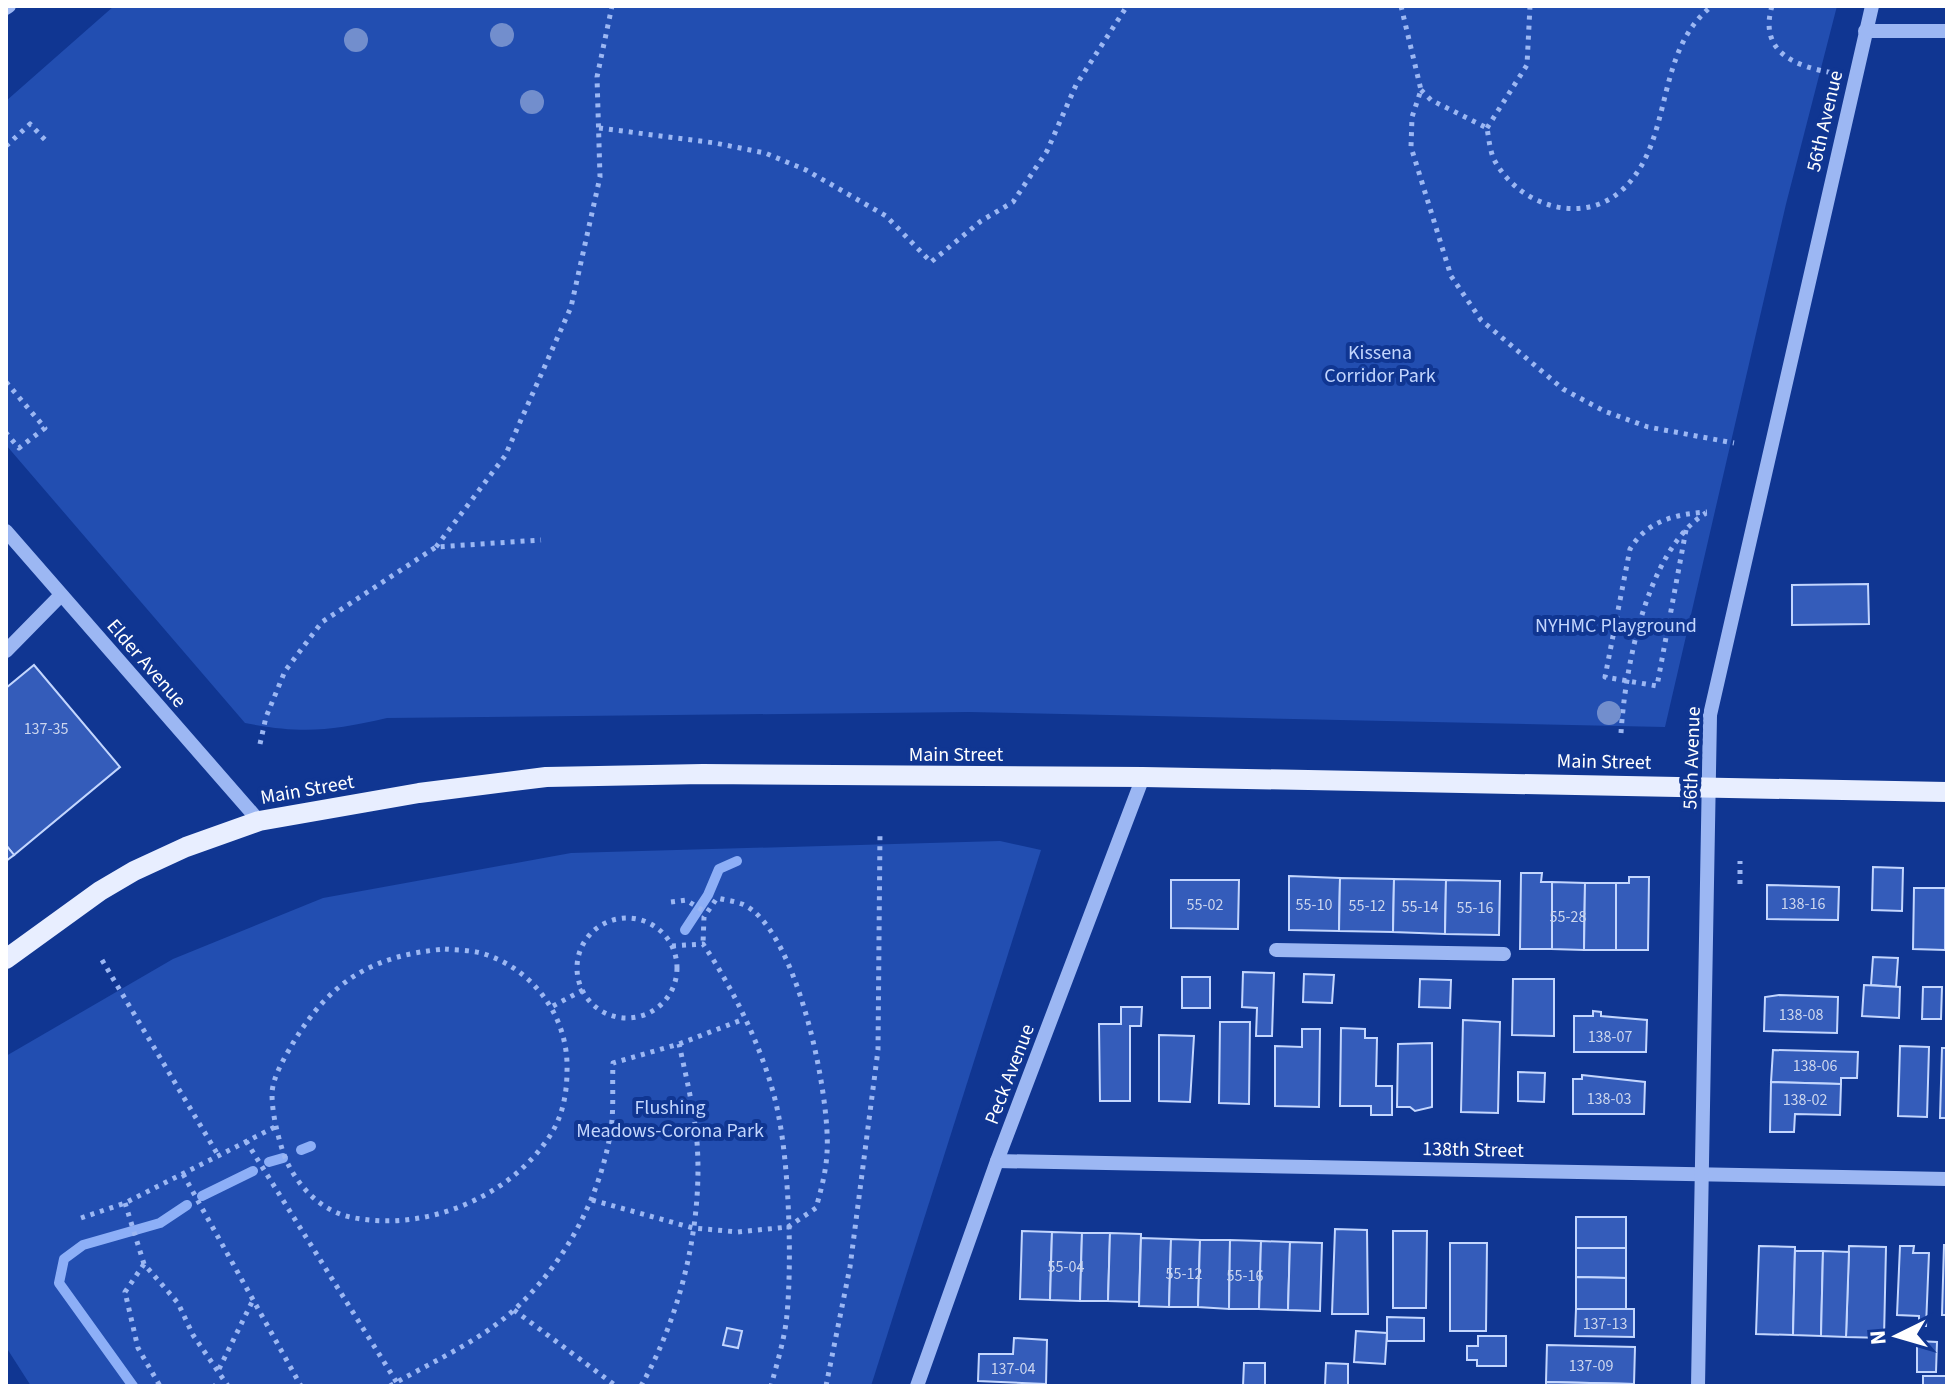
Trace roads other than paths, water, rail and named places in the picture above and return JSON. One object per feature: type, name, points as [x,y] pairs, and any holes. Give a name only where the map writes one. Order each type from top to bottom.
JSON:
[{"type":"main road","name":"Main Street","points":[[6,959],[100,891],[134,871],[186,847],[259,821],[419,793],[525,779],[599,774],[1143,777],[1947,792]]},
{"type":"street","name":"56th Avenue","points":[[1698,1386],[1710,715],[1872,6]]},
{"type":"street","points":[[1865,31],[1947,31]]},
{"type":"street","name":"Elder Avenue","points":[[6,531],[259,821]]},
{"type":"street","points":[[6,651],[61,595]]},
{"type":"street","name":"Peck Avenue","points":[[917,1386],[997,1161],[1143,777]]},
{"type":"street","points":[[1276,950],[1504,954]]},
{"type":"street","name":"138th Street","points":[[997,1161],[1947,1179]]},
{"type":"waterway","points":[[685,930],[708,895],[719,869],[737,861]]},
{"type":"waterway","points":[[301,1150],[311,1146]]},
{"type":"waterway","points":[[269,1162],[283,1158]]},
{"type":"waterway","points":[[202,1196],[253,1171]]},
{"type":"waterway","points":[[133,1386],[59,1283],[64,1259],[83,1245],[160,1223],[187,1205]]},
{"type":"park label","name":"Kissena Corridor Park","points":[[1380,364]]},
{"type":"park label","name":"NYHMC Playground","points":[[1616,625]]},
{"type":"park label","name":"Flushing Meadows-Corona Park","points":[[670,1118]]}]
